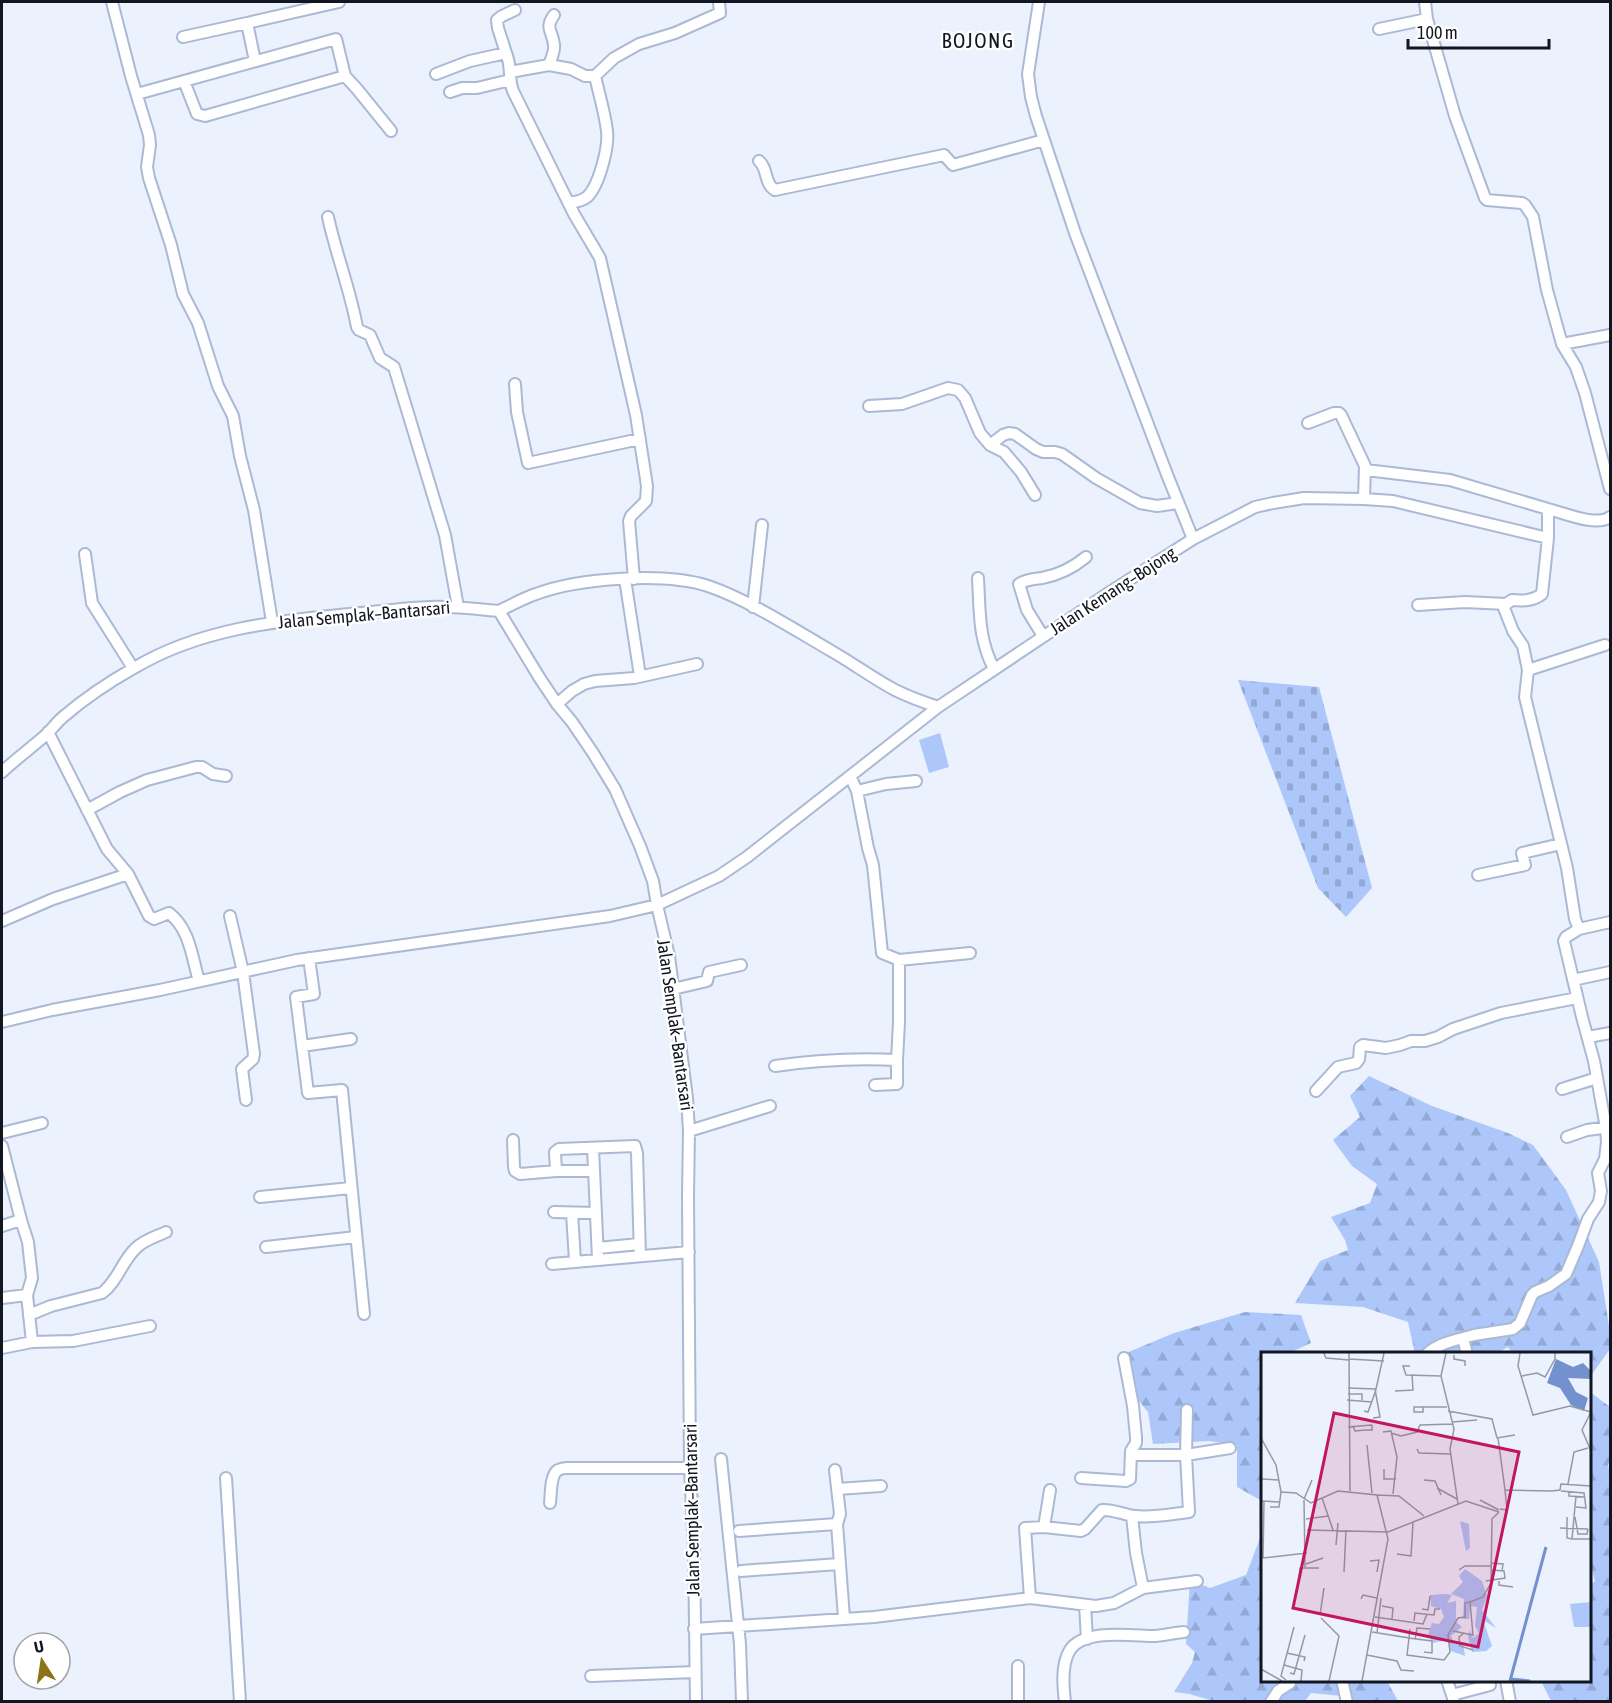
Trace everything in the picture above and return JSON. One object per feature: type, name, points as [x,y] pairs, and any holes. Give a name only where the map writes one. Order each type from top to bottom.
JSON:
[{"type":"street","points":[[112,2],[150,140],[147,167],[149,177],[171,245],[183,294],[198,323],[215,379],[233,416],[240,456],[254,510],[272,622]]},
{"type":"street","points":[[183,37],[318,4],[339,2]]},
{"type":"street","points":[[450,92],[462,88],[477,88],[549,65],[571,69],[585,76],[595,76],[610,62],[639,44],[675,33],[720,13],[719,2]]},
{"type":"street","name":"Jalan Kemang–Bojong","points":[[2,1022],[309,958],[560,924],[657,905],[719,876],[772,839],[938,706],[1193,539],[1072,225],[1036,116],[1028,80],[1028,65],[1039,2]]},
{"type":"street","points":[[1425,2],[1427,19],[1455,116],[1486,200],[1522,203],[1532,213],[1547,290],[1562,344],[1576,367],[1585,393],[1611,489]]},
{"type":"street","points":[[515,10],[502,15],[497,20],[511,66],[510,76],[516,97],[579,224],[602,263],[640,439],[648,496],[644,504],[629,518],[630,579],[640,676]]},
{"type":"street","points":[[549,65],[554,46],[549,24],[554,15]]},
{"type":"street","points":[[1379,29],[1427,19]]},
{"type":"street","points":[[247,22],[255,61]]},
{"type":"street","points":[[137,94],[336,39],[345,76],[391,131]]},
{"type":"street","points":[[436,74],[470,61],[507,53]]},
{"type":"street","points":[[183,81],[197,114],[205,116],[345,76]]},
{"type":"street","points":[[569,204],[579,202],[588,196],[599,173],[608,142],[608,132],[595,76]]},
{"type":"street","points":[[759,161],[763,165],[769,186],[775,190],[944,155],[953,165],[1044,140]]},
{"type":"street","points":[[328,217],[349,289],[357,327],[370,335],[380,358],[394,367],[445,535],[458,607]]},
{"type":"street","points":[[1562,344],[1611,335]]},
{"type":"street","points":[[515,384],[517,412],[528,463],[640,439]]},
{"type":"street","points":[[869,406],[902,404],[948,388],[958,390],[965,398],[980,433],[990,445],[1004,452],[1022,472],[1035,495]]},
{"type":"street","points":[[1308,423],[1339,413],[1360,453],[1366,470],[1364,499]]},
{"type":"street","points":[[990,445],[1003,435],[1015,434],[1036,449],[1062,454],[1096,478],[1140,503],[1157,506],[1178,503]]},
{"type":"street","points":[[1366,470],[1464,483],[1548,509],[1600,522],[1611,517]]},
{"type":"street","points":[[1193,539],[1255,507],[1304,498],[1393,501],[1548,538]]},
{"type":"street","points":[[1418,605],[1465,602],[1506,604],[1512,600],[1531,599],[1542,594],[1548,538],[1548,509]]},
{"type":"street","points":[[753,607],[762,525]]},
{"type":"street","points":[[85,554],[93,603],[133,668]]},
{"type":"street","points":[[1043,636],[1028,610],[1019,584],[1028,579],[1055,574],[1079,563],[1086,557]]},
{"type":"street","points":[[499,610],[537,593],[598,581],[653,578],[689,581],[724,592],[836,653],[895,690],[938,706]]},
{"type":"street","points":[[978,578],[981,636],[994,669]]},
{"type":"street","points":[[1506,604],[1505,612],[1513,631],[1523,646],[1528,670],[1525,697],[1579,929]]},
{"type":"street","name":"Jalan Semplak–Bantarsari","points":[[2,772],[70,711],[133,668],[174,647],[216,634],[272,622],[412,608],[458,607],[499,610],[557,704],[572,722],[615,789],[640,846],[652,881],[669,956],[689,1131],[687,1196],[690,1468],[694,1548],[696,1701]]},
{"type":"street","points":[[1528,670],[1605,645]]},
{"type":"street","points":[[557,704],[584,684],[627,679],[697,664]]},
{"type":"street","points":[[48,732],[107,849],[128,874],[151,918],[169,913],[181,926],[189,941],[199,981]]},
{"type":"street","points":[[87,810],[147,780],[196,767],[202,767],[213,774],[226,776]]},
{"type":"street","points":[[850,776],[857,791],[873,865],[882,953],[899,960],[970,953]]},
{"type":"street","points":[[857,791],[886,784],[916,781]]},
{"type":"street","points":[[1478,875],[1525,865],[1522,853],[1561,844]]},
{"type":"street","points":[[2,921],[53,899],[128,874]]},
{"type":"street","points":[[230,916],[243,972],[254,1054],[253,1059],[242,1069],[246,1100]]},
{"type":"street","points":[[1428,1352],[1463,1338],[1517,1327],[1526,1313],[1532,1295],[1566,1274],[1588,1219],[1599,1202],[1601,1191],[1598,1173],[1605,1159],[1609,1127],[1606,1096],[1597,1078],[1564,941],[1566,937],[1579,929],[1611,922]]},
{"type":"street","points":[[309,958],[314,994],[296,997],[308,1093],[342,1090],[364,1314]]},
{"type":"street","points":[[875,1085],[897,1084],[899,960]]},
{"type":"street","points":[[673,988],[707,981],[709,972],[741,965]]},
{"type":"street","points":[[1573,980],[1611,972]]},
{"type":"street","points":[[1316,1091],[1336,1068],[1356,1063],[1359,1059],[1360,1047],[1363,1045],[1386,1048],[1410,1041],[1425,1041],[1502,1013],[1577,998]]},
{"type":"street","points":[[1588,1037],[1611,1033]]},
{"type":"street","points":[[302,1046],[351,1039]]},
{"type":"street","points":[[775,1066],[818,1061],[897,1060]]},
{"type":"street","points":[[1562,1089],[1597,1078]]},
{"type":"street","points":[[689,1131],[770,1106]]},
{"type":"street","points":[[2,1133],[42,1123]]},
{"type":"street","points":[[1567,1137],[1587,1130],[1609,1127]]},
{"type":"street","points":[[513,1140],[515,1171],[520,1174],[593,1171]]},
{"type":"street","points":[[2,1146],[28,1242],[32,1278],[27,1295],[32,1342]]},
{"type":"street","points":[[556,1171],[556,1150],[632,1146],[636,1148],[640,1256]]},
{"type":"street","points":[[593,1148],[598,1253]]},
{"type":"street","points":[[260,1197],[351,1188]]},
{"type":"street","points":[[554,1212],[596,1213]]},
{"type":"street","points":[[572,1213],[575,1262]]},
{"type":"street","points":[[2,1226],[21,1220]]},
{"type":"street","points":[[29,1315],[51,1306],[102,1293],[109,1288],[124,1263],[138,1246],[166,1232]]},
{"type":"street","points":[[266,1247],[356,1237]]},
{"type":"street","points":[[552,1264],[575,1262],[598,1253],[639,1244]]},
{"type":"street","points":[[598,1253],[640,1256],[689,1252]]},
{"type":"street","points":[[2,1298],[27,1295]]},
{"type":"street","points":[[2,1348],[32,1342],[73,1341],[150,1326]]},
{"type":"street","points":[[1463,1338],[1467,1352]]},
{"type":"street","points":[[1081,1478],[1130,1479],[1131,1455],[1136,1437],[1125,1358]]},
{"type":"street","points":[[1030,1598],[1024,1530],[1026,1528],[1044,1527],[1081,1531],[1102,1510],[1107,1509],[1132,1516],[1147,1517],[1188,1512],[1185,1455],[1187,1410]]},
{"type":"street","points":[[1131,1455],[1185,1455],[1230,1448]]},
{"type":"street","points":[[721,1460],[738,1626],[742,1701]]},
{"type":"street","points":[[550,1503],[553,1477],[559,1469],[690,1468]]},
{"type":"street","points":[[836,1470],[840,1514],[837,1524],[839,1564],[844,1618]]},
{"type":"street","points":[[226,1478],[240,1701]]},
{"type":"street","points":[[837,1489],[881,1486]]},
{"type":"street","points":[[1044,1527],[1050,1490]]},
{"type":"street","points":[[1132,1516],[1143,1588]]},
{"type":"street","points":[[739,1531],[837,1524]]},
{"type":"street","points":[[741,1571],[839,1564]]},
{"type":"street","points":[[694,1629],[906,1614],[1030,1598],[1096,1606],[1114,1603],[1143,1588],[1197,1581]]},
{"type":"street","points":[[1085,1605],[1087,1639]]},
{"type":"street","points":[[1065,1701],[1063,1682],[1069,1652],[1077,1644],[1103,1635],[1155,1636],[1184,1632]]},
{"type":"street","points":[[1018,1666],[1018,1701]]},
{"type":"street","points":[[591,1676],[695,1672]]},
{"type":"street","points":[[1342,1682],[1347,1701]]},
{"type":"street","points":[[1448,1682],[1453,1698],[1490,1685]]},
{"type":"street","points":[[1506,1682],[1510,1701]]},
{"type":"street","points":[[1271,1701],[1278,1691],[1290,1683]]},
{"type":"green space","points":[[1238,680],[1319,687],[1372,888],[1346,917],[1318,888]]},
{"type":"green space","points":[[940,733],[949,767],[929,773],[919,740]]},
{"type":"green space","points":[[1369,1076],[1432,1106],[1508,1133],[1533,1145],[1566,1190],[1599,1262],[1610,1332],[1610,1349],[1591,1376],[1591,1352],[1511,1352],[1508,1347],[1499,1352],[1413,1352],[1408,1322],[1363,1307],[1295,1303],[1320,1261],[1348,1250],[1345,1240],[1331,1217],[1370,1203],[1377,1184],[1352,1166],[1333,1140],[1360,1117],[1350,1096]]},
{"type":"green space","points":[[1245,1312],[1301,1315],[1311,1343],[1291,1352],[1261,1352],[1261,1500],[1237,1487],[1237,1445],[1209,1441],[1153,1444],[1148,1412],[1127,1387],[1119,1356],[1174,1333]]},
{"type":"green space","points":[[1591,1393],[1610,1407],[1610,1463],[1608,1464],[1610,1474],[1610,1701],[1551,1701],[1542,1682],[1591,1682],[1591,1584],[1595,1581],[1591,1565]]},
{"type":"green space","points":[[1261,1536],[1261,1682],[1388,1682],[1398,1701],[1354,1701],[1342,1696],[1311,1693],[1305,1701],[1217,1702],[1174,1692],[1192,1663],[1195,1652],[1186,1644],[1190,1580],[1210,1588],[1246,1575]]},
{"type":"district","name":"BOJONG","points":[[978,41]]}]
